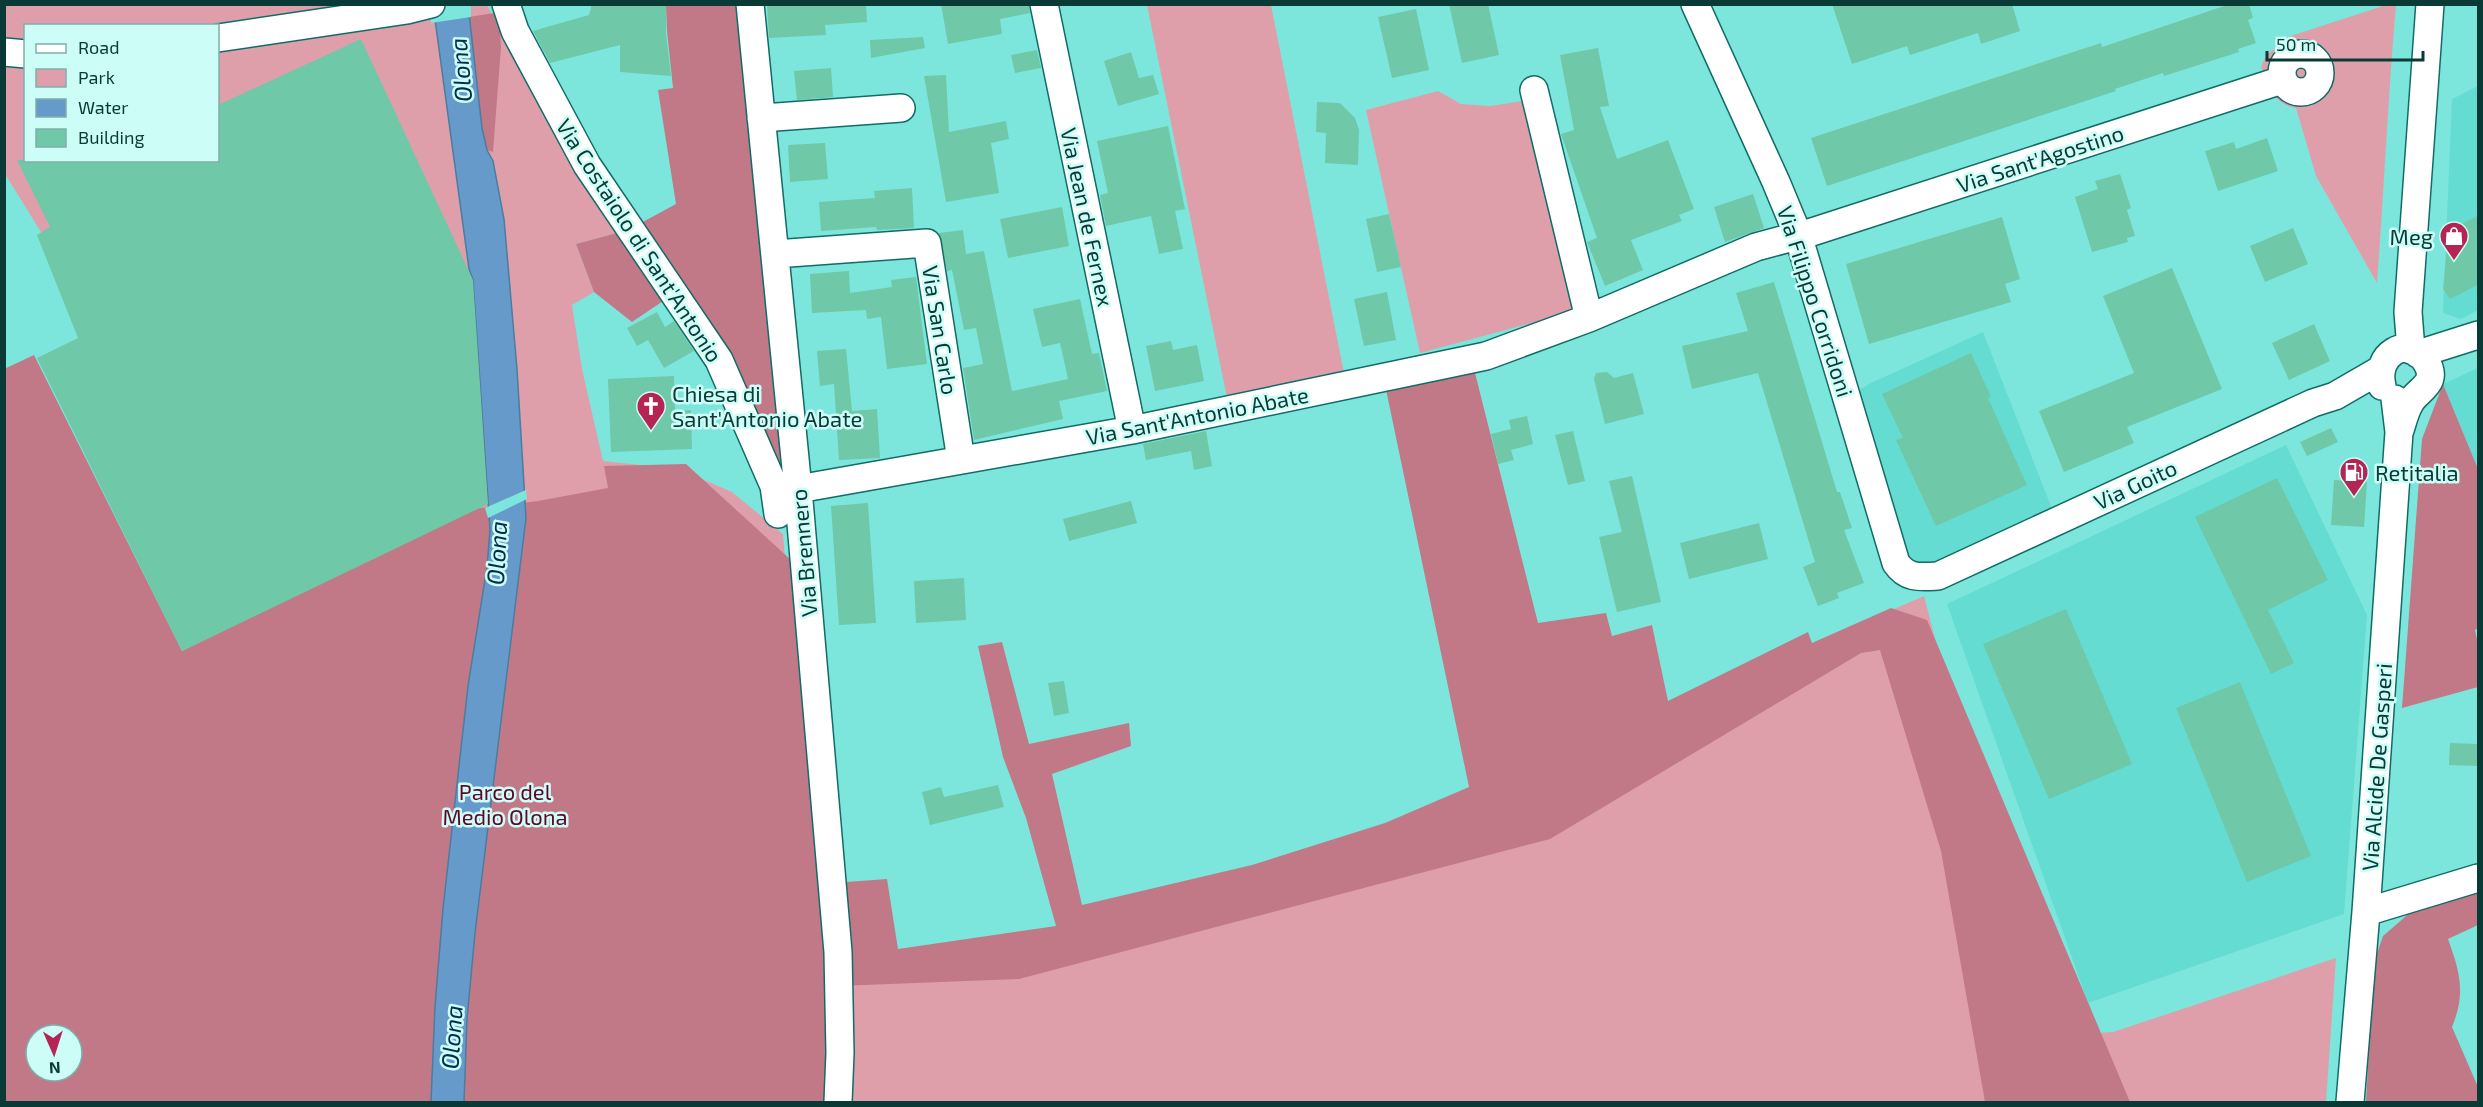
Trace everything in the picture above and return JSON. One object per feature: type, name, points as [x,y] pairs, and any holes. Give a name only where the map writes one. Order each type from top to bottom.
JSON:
[{"type":"street","name":"Via Costaiolo di Sant'Antonio","points":[[506,4],[516,31],[588,165],[719,360],[774,486],[778,514]]},
{"type":"street","name":"Via Brennero","points":[[750,4],[798,489],[838,952],[840,1053],[838,1102]]},
{"type":"street","name":"Via Jean de Fernex","points":[[1044,4],[1132,430]]},
{"type":"street","name":"Via Filippo Corridoni","points":[[1695,4],[1798,235],[1896,563],[1902,571],[1915,578],[1938,576]]},
{"type":"street","name":"Via Alcide De Gasperi","points":[[2399,399],[2427,386],[2407,358],[2408,312],[2430,4]]},
{"type":"street","points":[[219,38],[419,7]]},
{"type":"street","points":[[4,52],[24,54]]},
{"type":"street","name":"Via Sant'Agostino","points":[[1798,235],[1815,232],[2282,80]]},
{"type":"street","points":[[1534,90],[1589,318]]},
{"type":"street","points":[[761,118],[901,108]]},
{"type":"street","name":"Via Sant'Antonio Abate","points":[[798,489],[1132,430],[1486,356],[1589,318],[1756,247],[1798,235]]},
{"type":"street","name":"Via San Carlo","points":[[775,254],[927,243],[961,460]]},
{"type":"street","name":"Via Goito","points":[[1938,576],[2313,403],[2335,396],[2407,358],[2473,337]]},
{"type":"street","name":"Via Alcide De Gasperi","points":[[2399,399],[2382,387],[2379,375],[2407,358]]},
{"type":"street","name":"Via Goito","points":[[2335,396],[2399,399]]},
{"type":"street","name":"Via Alcide De Gasperi","points":[[2350,1102],[2366,912],[2399,432],[2399,399]]},
{"type":"street","points":[[2366,912],[2478,878]]},
{"type":"shaded area","points":[[2478,86],[2478,310],[2461,319],[2443,313],[2452,99]]},
{"type":"shaded area","points":[[1983,332],[2052,509],[1933,562],[1922,564],[1904,556],[1855,393],[1869,384]]},
{"type":"shaded area","points":[[2478,368],[2478,469],[2443,384]]},
{"type":"shaded area","points":[[2286,445],[2367,615],[2344,914],[2088,1003],[1947,604]]},
{"type":"green space","name":"Parco del Medio Olona","points":[[5,5],[487,5],[526,79],[628,230],[576,244],[594,292],[572,305],[582,369],[603,461],[679,469],[732,492],[783,534],[819,986],[1286,874],[1924,596],[1981,816],[2063,1035],[2113,1032],[2336,958],[2326,1102],[5,1102],[24,1053],[24,1083],[84,1083],[84,1023],[36,1023],[179,654],[276,611],[5,174]]},
{"type":"green space","points":[[666,5],[750,5],[802,547],[675,293],[632,322],[594,292],[576,244],[628,230],[676,204],[658,90],[673,88]]},
{"type":"green space","points":[[1147,5],[1271,5],[1344,373],[1227,398]]},
{"type":"green space","points":[[2386,5],[2396,5],[2377,283],[2316,176],[2296,108],[2282,103],[2277,98],[2261,67],[2266,55],[2277,47],[2275,41]]},
{"type":"green space","points":[[495,13],[499,16],[501,47],[493,152],[487,150],[482,128],[468,17]]},
{"type":"green space","points":[[1438,91],[1461,104],[1490,106],[1523,101],[1573,312],[1420,353],[1366,110]]},
{"type":"green space","points":[[34,355],[182,651],[472,509],[538,501],[608,488],[604,466],[686,464],[802,570],[833,883],[887,879],[898,949],[1056,926],[1026,818],[1003,757],[978,646],[1002,642],[1029,744],[1129,723],[1131,746],[1052,774],[1082,905],[1252,865],[1385,823],[1469,787],[1384,380],[1474,369],[1538,623],[1606,613],[1612,636],[1652,625],[1668,701],[1808,632],[1812,643],[1891,608],[1927,620],[2130,1102],[1985,1102],[1941,851],[1880,650],[1861,653],[1550,839],[1019,979],[839,986],[838,1102],[5,1102],[4,369]]},
{"type":"green space","points":[[2443,384],[2478,469],[2478,628],[2475,630],[2478,644],[2478,687],[2402,708],[2422,439]]},
{"type":"green space","points":[[2478,888],[2478,925],[2448,939],[2460,983],[2459,1004],[2452,1027],[2478,1087],[2478,1102],[2366,1102],[2374,962],[2383,936],[2413,910]]},
{"type":"water","name":"Olona","points":[[468,4],[482,128],[487,150],[493,161],[504,219],[517,369],[526,518],[475,933],[467,1019],[464,1102],[431,1102],[435,1006],[443,909],[468,686],[487,567],[490,530],[473,280],[469,269],[433,5]]},
{"type":"pier","points":[[430,4],[471,4],[471,17],[431,23]]},
{"type":"pier","points":[[526,490],[527,499],[488,518],[485,508]]},
{"type":"building","points":[[592,4],[666,4],[666,33],[671,76],[620,72],[620,45],[550,63],[533,31],[589,15]]},
{"type":"building","points":[[767,4],[866,4],[867,22],[825,25],[826,35],[769,38]]},
{"type":"building","points":[[941,4],[1029,4],[1030,13],[1000,19],[1002,34],[948,44]]},
{"type":"building","points":[[1449,4],[1488,4],[1499,55],[1462,63]]},
{"type":"building","points":[[1832,4],[2012,4],[2020,31],[1981,44],[1978,33],[1910,55],[1907,46],[1852,64]]},
{"type":"building","points":[[2230,4],[2249,4],[2253,18],[2248,20],[2256,43],[2238,49],[2239,52],[2164,76],[2163,73],[2115,89],[2116,91],[1827,186],[1811,138],[2101,43],[2102,47]]},
{"type":"building","points":[[1416,9],[1429,70],[1392,78],[1378,17]]},
{"type":"building","points":[[923,37],[925,48],[871,58],[870,40]]},
{"type":"building","points":[[361,39],[473,280],[488,504],[182,651],[37,358],[78,338],[37,235],[50,227],[17,160],[24,160],[24,162],[219,162],[219,105]]},
{"type":"building","points":[[1598,48],[1609,106],[1600,107],[1617,159],[1668,140],[1694,209],[1679,215],[1682,221],[1631,240],[1643,270],[1605,286],[1587,242],[1597,238],[1561,134],[1574,130],[1560,55]]},
{"type":"building","points":[[1037,50],[1041,68],[1015,73],[1011,55]]},
{"type":"building","points":[[1131,52],[1139,78],[1153,75],[1159,94],[1118,106],[1104,61]]},
{"type":"building","points":[[831,68],[833,97],[797,100],[794,71]]},
{"type":"building","points":[[946,75],[949,132],[1006,121],[1009,139],[991,143],[999,193],[946,202],[924,76]]},
{"type":"building","points":[[1317,102],[1340,103],[1355,118],[1359,130],[1358,165],[1325,163],[1326,133],[1316,132]]},
{"type":"building","points":[[1168,126],[1185,209],[1175,211],[1183,249],[1159,254],[1151,216],[1106,226],[1100,195],[1108,193],[1097,141]]},
{"type":"building","points":[[2267,138],[2278,171],[2218,191],[2205,151],[2234,142],[2236,149]]},
{"type":"building","points":[[825,143],[828,179],[790,182],[788,145]]},
{"type":"building","points":[[2120,174],[2131,208],[2127,210],[2135,236],[2127,238],[2128,242],[2092,252],[2075,197],[2098,189],[2095,181]]},
{"type":"building","points":[[912,188],[914,228],[877,230],[876,227],[821,231],[819,202],[875,198],[874,191]]},
{"type":"building","points":[[1753,194],[1764,228],[1725,242],[1714,207]]},
{"type":"building","points":[[1062,207],[1069,246],[1008,258],[1000,219]]},
{"type":"building","points":[[1389,214],[1401,267],[1377,272],[1366,219]]},
{"type":"building","points":[[2478,216],[2478,285],[2450,299],[2443,289],[2449,230]]},
{"type":"building","points":[[2002,217],[2020,279],[2005,284],[2011,302],[1869,344],[1846,264]]},
{"type":"building","points":[[2293,228],[2308,264],[2265,282],[2250,246]]},
{"type":"building","points":[[963,230],[966,254],[984,251],[1012,391],[1068,379],[1060,343],[1042,347],[1033,309],[1080,299],[1092,354],[1099,353],[1107,391],[1059,401],[1063,419],[974,440],[963,368],[983,364],[976,328],[964,330],[952,270],[947,271],[939,233]]},
{"type":"building","points":[[2172,268],[2222,389],[2127,427],[2134,443],[2064,472],[2039,411],[2134,373],[2103,296]]},
{"type":"building","points":[[849,271],[850,293],[892,287],[891,280],[916,277],[927,364],[887,369],[881,317],[867,319],[866,310],[812,313],[810,274]]},
{"type":"building","points":[[1774,282],[1837,492],[1840,492],[1852,528],[1844,530],[1864,583],[1837,593],[1839,598],[1818,606],[1803,567],[1815,562],[1758,373],[1692,389],[1682,346],[1748,331],[1736,293]]},
{"type":"building","points":[[1387,292],[1396,340],[1364,346],[1354,299]]},
{"type":"building","points":[[657,312],[665,327],[674,321],[694,351],[664,368],[648,340],[637,346],[627,328]]},
{"type":"building","points":[[2314,324],[2330,361],[2289,380],[2272,343]]},
{"type":"building","points":[[1171,341],[1173,350],[1197,345],[1204,381],[1155,391],[1146,346]]},
{"type":"building","points":[[846,349],[852,411],[877,409],[880,458],[839,460],[834,384],[820,386],[817,351]]},
{"type":"building","points":[[1971,353],[1991,397],[1988,398],[2027,485],[1936,526],[1896,440],[1903,438],[1882,394]]},
{"type":"building","points":[[1607,372],[1614,378],[1633,373],[1644,414],[1605,424],[1594,379],[1596,373]]},
{"type":"building","points":[[674,376],[675,411],[691,410],[692,449],[611,452],[608,379]]},
{"type":"building","points":[[1527,416],[1533,444],[1511,450],[1514,460],[1498,464],[1491,434],[1511,429],[1509,420]]},
{"type":"building","points":[[2331,428],[2338,442],[2307,456],[2300,442]]},
{"type":"building","points":[[1206,431],[1212,466],[1194,470],[1191,451],[1146,460],[1143,444]]},
{"type":"building","points":[[1573,431],[1585,481],[1568,485],[1555,435]]},
{"type":"building","points":[[1632,476],[1661,602],[1617,612],[1599,537],[1622,532],[1609,481]]},
{"type":"building","points":[[2277,478],[2328,580],[2268,610],[2294,663],[2271,674],[2195,517]]},
{"type":"building","points":[[2334,480],[2367,482],[2364,527],[2331,525]]},
{"type":"building","points":[[1131,501],[1137,523],[1069,541],[1063,519]]},
{"type":"building","points":[[868,503],[876,623],[839,625],[831,506]]},
{"type":"building","points":[[1759,523],[1768,559],[1689,579],[1680,543]]},
{"type":"building","points":[[964,578],[966,620],[916,623],[914,581]]},
{"type":"building","points":[[2066,609],[2132,764],[2049,799],[1983,644]]},
{"type":"building","points":[[1064,681],[1069,713],[1054,716],[1048,683]]},
{"type":"building","points":[[2240,682],[2311,856],[2247,882],[2176,708]]},
{"type":"building","points":[[2450,743],[2478,744],[2478,766],[2449,765]]},
{"type":"building","points":[[998,785],[1004,807],[930,825],[922,792],[941,787],[944,797]]},
{"type":"place","name":"Meg","points":[[2454,262]]},
{"type":"place","name":"Chiesa di Sant'Antonio Abate","points":[[651,432]]},
{"type":"place","name":"Retitalia","points":[[2354,498]]}]
